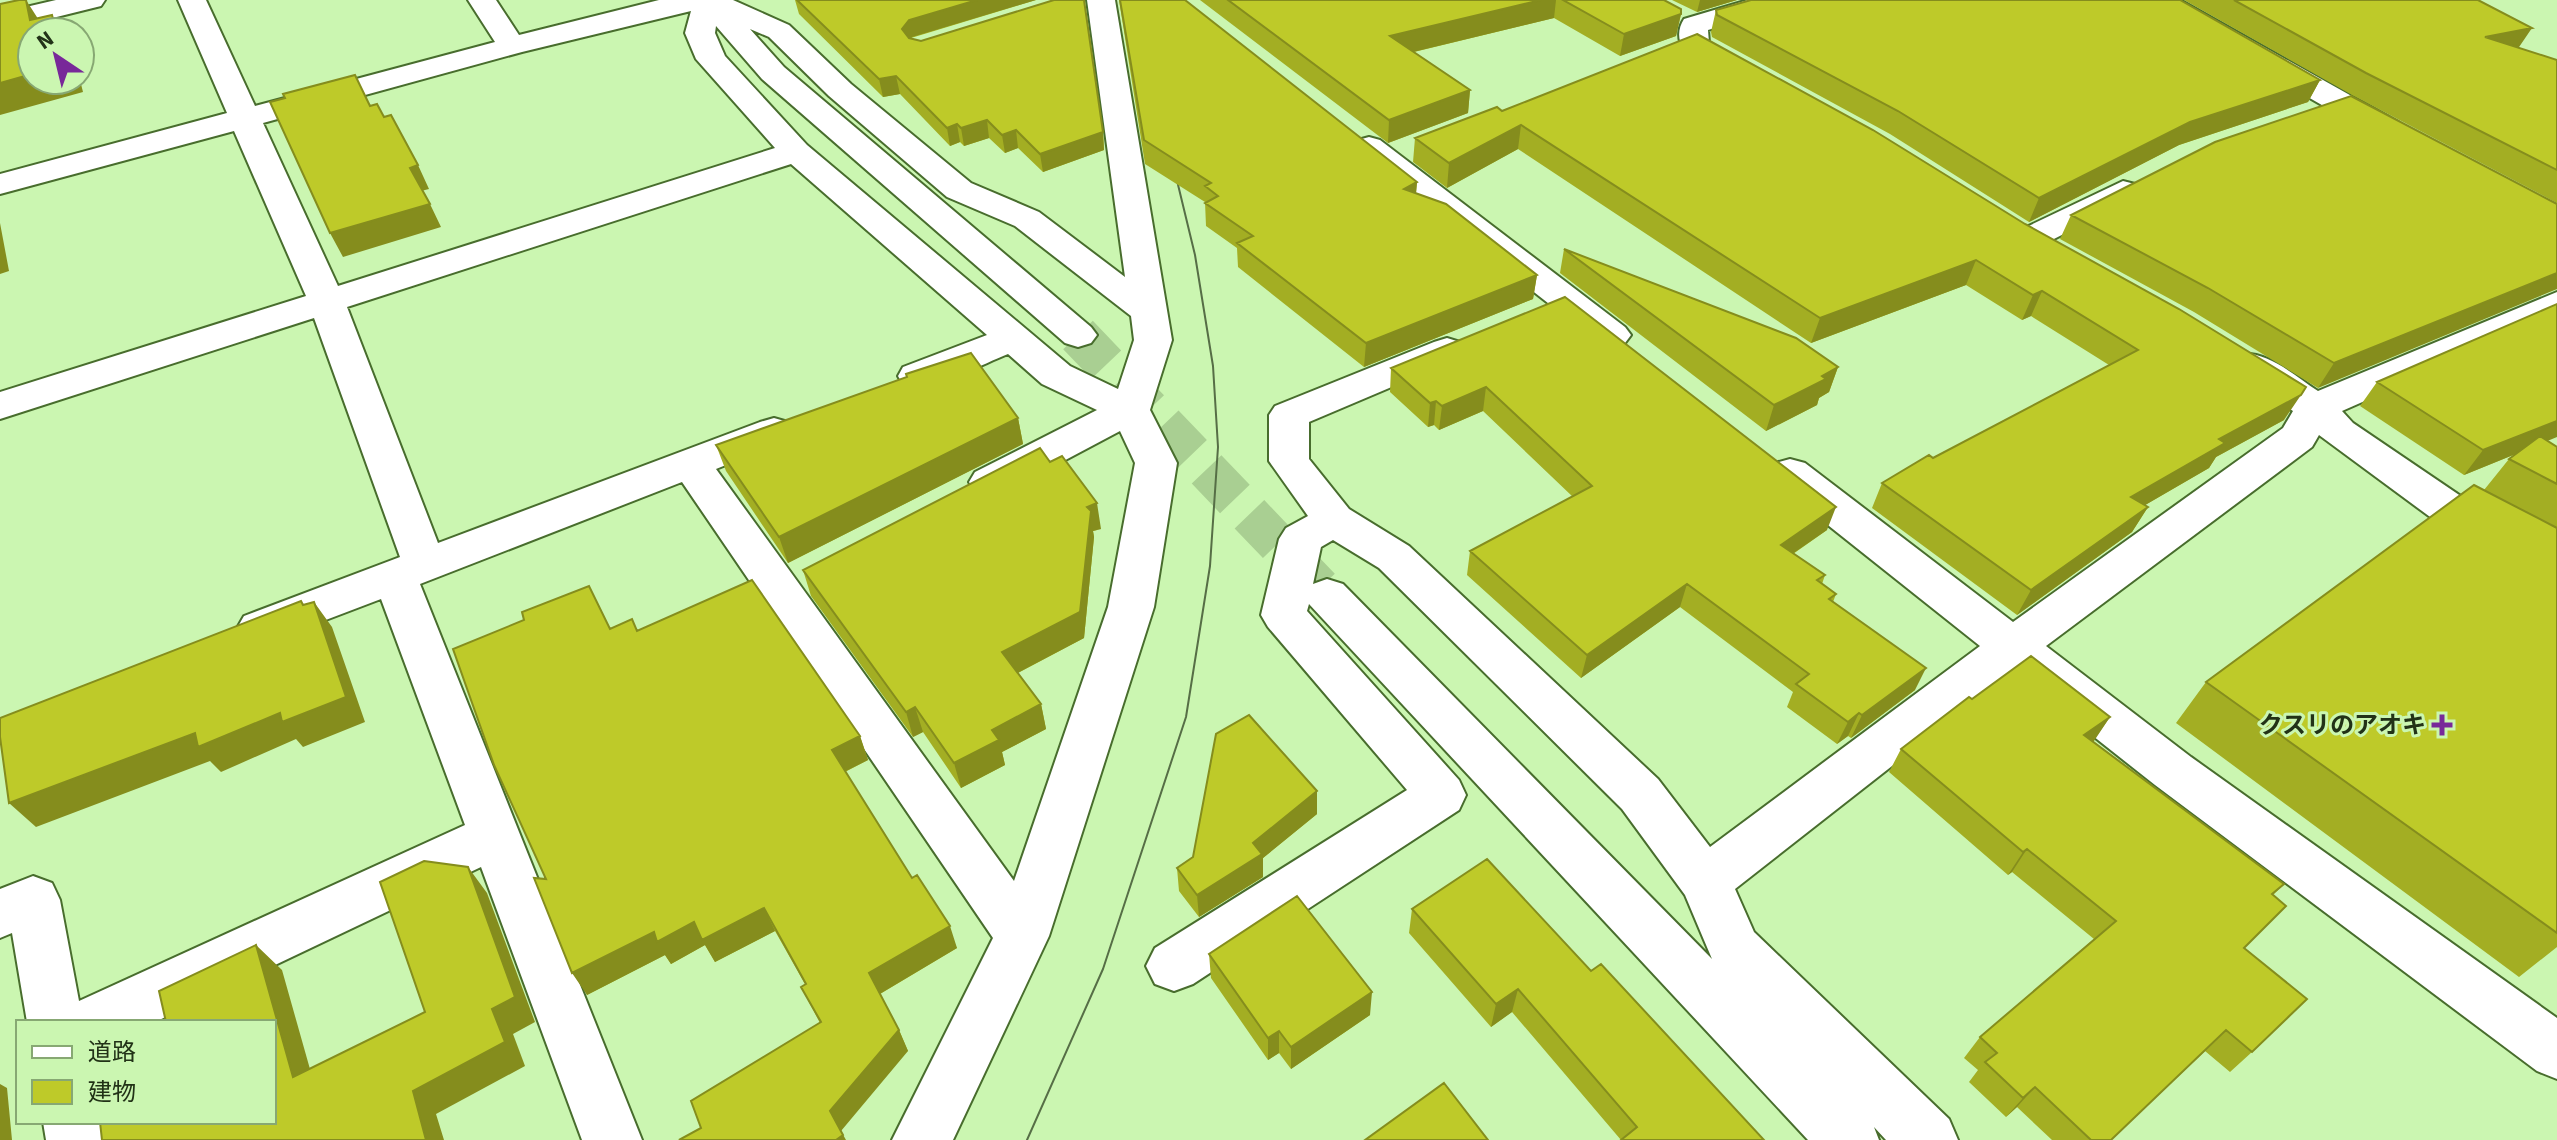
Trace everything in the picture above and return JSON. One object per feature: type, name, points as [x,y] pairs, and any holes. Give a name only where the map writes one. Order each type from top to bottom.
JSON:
[{"type":"street","points":[[0,22],[91,0]]},
{"type":"street","points":[[192,0],[327,302],[496,835],[612,1140]]},
{"type":"street","points":[[482,0],[512,46]]},
{"type":"street","points":[[0,184],[512,46],[651,10],[708,0],[779,31],[840,90],[959,190],[1027,219],[1150,313]]},
{"type":"street","points":[[708,0],[700,33],[711,59],[796,152],[1056,375],[1130,410],[1156,463],[1131,607],[1022,936],[922,1140]]},
{"type":"street","points":[[708,0],[773,73],[1078,335]]},
{"type":"street","points":[[961,497],[1130,410],[1153,340],[1101,0]]},
{"type":"street","points":[[1689,38],[1778,0]]},
{"type":"street","points":[[2159,0],[2326,110],[2407,140]]},
{"type":"street","points":[[1349,131],[1398,153],[1568,301],[1642,358]]},
{"type":"street","points":[[0,406],[796,152]]},
{"type":"street","points":[[2070,262],[2016,232],[2151,176]]},
{"type":"street","points":[[1524,319],[1568,301]]},
{"type":"street","points":[[1705,881],[2013,646],[2298,437],[2315,407],[2557,303]]},
{"type":"street","points":[[1480,337],[1289,415],[1289,461],[1334,520],[1394,557],[1640,794],[1705,881],[1735,949],[1928,1140]]},
{"type":"street","points":[[880,390],[1012,339]]},
{"type":"street","points":[[2219,347],[2315,407],[2339,432],[2456,514],[2557,568]]},
{"type":"street","points":[[220,644],[807,418]]},
{"type":"street","points":[[1754,445],[2173,771],[2557,1052]]},
{"type":"street","points":[[690,463],[793,583],[1022,936]]},
{"type":"street","points":[[1174,966],[1441,795],[1284,615],[1301,539],[1334,520]]},
{"type":"street","points":[[1327,596],[1849,1140]]},
{"type":"street","points":[[99,1020],[496,835]]},
{"type":"street","points":[[0,914],[33,900],[55,1020]]},
{"type":"building","points":[[26,0],[29,16],[16,16],[16,78],[0,83],[0,4]]},
{"type":"building","points":[[797,0],[977,0],[909,20],[902,29],[909,38],[921,41],[1054,0],[1084,0],[1103,132],[1040,154],[1016,130],[1002,135],[987,120],[961,128],[957,124],[947,128],[896,76],[879,79]]},
{"type":"building","points":[[1120,0],[1185,0],[1417,182],[1404,189],[1446,204],[1537,275],[1366,343],[1237,243],[1253,236],[1205,203],[1218,196],[1205,186],[1211,183],[1144,140]]},
{"type":"building","points":[[1228,0],[1541,0],[1390,36],[1470,90],[1389,120]]},
{"type":"building","points":[[1563,0],[1664,0],[1681,9],[1681,14],[1624,34]]},
{"type":"building","points":[[1751,0],[2180,0],[2320,80],[2190,122],[2039,198],[1898,111],[1717,15],[1716,10]]},
{"type":"building","points":[[2234,0],[2478,0],[2532,28],[2485,37],[2557,60],[2557,170],[2366,73]]},
{"type":"building","points":[[1697,34],[1873,130],[2025,224],[2179,309],[2306,387],[2301,395],[2219,439],[2225,443],[2131,497],[2148,507],[2031,590],[1882,483],[1929,455],[1933,458],[2138,350],[2042,291],[2033,295],[1976,260],[1820,318],[1521,125],[1449,163],[1415,138],[1497,107],[1502,111]]},
{"type":"building","points":[[355,75],[370,106],[377,104],[384,117],[391,115],[418,165],[410,168],[430,204],[330,233],[270,102],[285,98],[283,94]]},
{"type":"building","points":[[2351,96],[2557,204],[2557,273],[2334,363],[2208,288],[2071,215],[2215,142]]},
{"type":"building","points":[[1564,249],[1796,338],[1838,367],[1822,376],[1826,379],[1774,405]]},
{"type":"building","points":[[1565,297],[1836,507],[1781,545],[1825,575],[1817,580],[1836,594],[1829,599],[1926,668],[1848,722],[1796,684],[1809,674],[1687,584],[1587,655],[1470,551],[1592,486],[1486,387],[1442,406],[1436,401],[1430,403],[1391,368]]},
{"type":"building","points":[[2557,304],[2557,421],[2483,450],[2377,382]]},
{"type":"building","points":[[971,353],[1018,418],[779,537],[716,445],[907,377],[906,374]]},
{"type":"building","points":[[2540,436],[2557,447],[2557,484],[2509,459]]},
{"type":"building","points":[[1040,448],[1050,462],[1062,456],[1097,503],[1087,507],[1091,511],[1080,612],[1002,652],[1041,704],[992,730],[999,740],[954,763],[915,707],[906,712],[803,570]]},
{"type":"building","points":[[2474,485],[2557,528],[2557,933],[2206,682]]},
{"type":"building","points":[[752,580],[860,736],[832,750],[912,878],[917,875],[950,926],[869,973],[899,1030],[830,1111],[843,1135],[836,1140],[679,1140],[701,1128],[691,1101],[821,1022],[801,987],[806,984],[764,908],[702,940],[694,922],[657,942],[654,932],[572,973],[534,878],[546,879],[494,765],[453,649],[524,620],[522,612],[589,586],[610,629],[632,619],[637,631]]},
{"type":"building","points":[[301,601],[303,605],[314,602],[346,697],[282,722],[280,713],[198,747],[195,733],[9,803],[0,718]]},
{"type":"building","points":[[2031,656],[2110,717],[2084,735],[2284,884],[2272,894],[2286,906],[2244,948],[2307,999],[2252,1052],[2226,1030],[2111,1140],[2091,1140],[2035,1087],[2023,1098],[1985,1062],[1997,1053],[1980,1037],[2116,921],[2027,849],[2023,852],[1901,749],[1969,697],[1972,699]]},
{"type":"building","points":[[1249,715],[1317,791],[1253,843],[1262,854],[1197,895],[1177,868],[1193,857],[1216,734]]},
{"type":"building","points":[[1487,859],[1591,971],[1601,964],[1764,1140],[1621,1140],[1637,1127],[1518,989],[1496,1004],[1412,909]]},
{"type":"building","points":[[424,861],[468,867],[515,997],[492,1009],[505,1042],[413,1091],[426,1140],[102,1140],[100,1124],[276,1124],[276,1020],[166,1020],[159,991],[256,945],[293,1077],[425,1012],[380,882]]},
{"type":"building","points":[[1297,896],[1372,992],[1291,1047],[1279,1031],[1268,1038],[1209,954]]},
{"type":"building","points":[[1444,1083],[1488,1140],[1365,1140]]},
{"type":"tunnel","points":[[1078,335],[1320,588]]},
{"type":"tram line","points":[[1027,1140],[1103,969],[1186,717],[1210,566],[1218,447],[1213,366],[1195,255],[1173,164]]},
{"type":"place","name":"クスリのアオキ","points":[[2442,725]]}]
